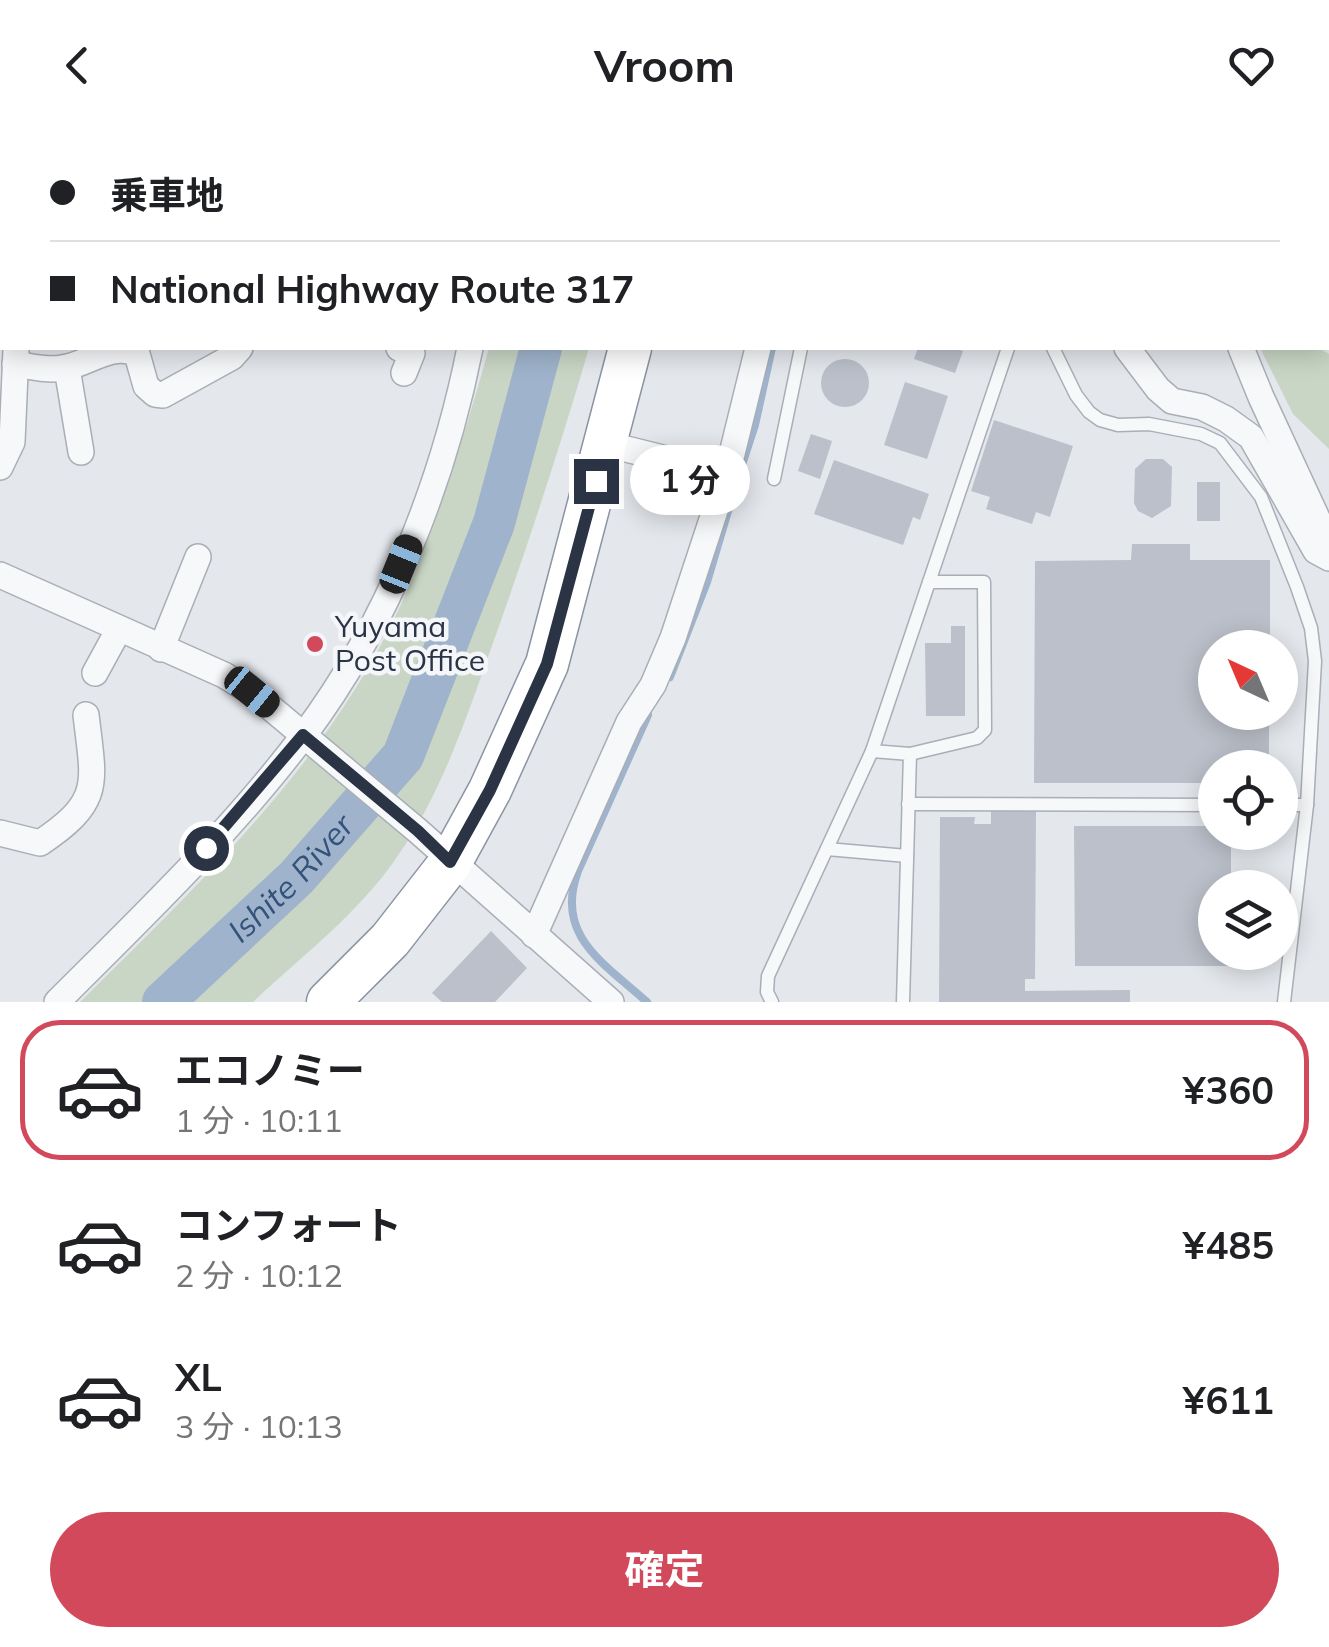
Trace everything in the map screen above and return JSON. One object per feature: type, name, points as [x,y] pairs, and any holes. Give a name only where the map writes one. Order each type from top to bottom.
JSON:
[{"type":"highway","points":[[328,1002],[390,940],[450,862],[490,790],[547,664],[630,350]]},
{"type":"street","points":[[0,467],[12,442],[6,421],[15,356],[55,370],[113,350]]},
{"type":"street","points":[[129,350],[137,354],[146,386],[163,395],[238,350]]},
{"type":"street","points":[[404,350],[412,353],[404,374]]},
{"type":"street","points":[[56,1002],[183,876],[307,738],[388,596],[427,499],[460,397],[470,350]]},
{"type":"street","points":[[534,935],[629,722],[653,685],[673,638],[727,474],[758,350]]},
{"type":"street","points":[[1128,350],[1158,390],[1172,401],[1202,407],[1226,418],[1251,437],[1316,551],[1329,558]]},
{"type":"street","points":[[1242,350],[1329,544]]},
{"type":"street","points":[[67,368],[81,452]]},
{"type":"street","points":[[606,444],[727,474]]},
{"type":"street","points":[[162,649],[198,557]]},
{"type":"street","points":[[0,574],[224,675],[252,692],[418,831],[610,1002]]},
{"type":"street","points":[[95,673],[119,630]]},
{"type":"street","points":[[0,833],[40,843],[65,826],[86,802],[94,780],[86,715]]},
{"type":"lane","points":[[774,479],[801,350]]},
{"type":"lane","points":[[772,1002],[767,992],[768,976],[872,751],[1007,350]]},
{"type":"lane","points":[[1055,350],[1076,395],[1089,412],[1118,424],[1149,424],[1201,434],[1220,443],[1260,497],[1284,548],[1312,628],[1316,661],[1307,805],[1284,1002]]},
{"type":"lane","points":[[872,751],[910,754],[977,738],[985,730],[984,582],[929,582]]},
{"type":"lane","points":[[903,1002],[910,754]]},
{"type":"lane","points":[[908,804],[1198,805]]},
{"type":"lane","points":[[1298,805],[1307,805]]},
{"type":"lane","points":[[827,849],[907,856]]},
{"type":"green space","points":[[488,350],[588,350],[531,533],[452,753],[413,832],[382,877],[329,933],[253,1002],[80,1002],[217,864],[302,765],[340,713],[403,600],[450,476]]},
{"type":"green space","points":[[1261,350],[1322,350],[1329,354],[1329,449],[1293,414]]},
{"type":"building","points":[[917,350],[963,351],[955,373],[914,359]]},
{"type":"building","points":[[845,359],[862,366],[869,383],[862,400],[845,407],[828,400],[821,383],[828,366]]},
{"type":"building","points":[[905,382],[948,396],[927,459],[884,445]]},
{"type":"building","points":[[994,420],[1073,446],[1050,517],[1036,512],[1032,524],[986,509],[990,497],[971,491]]},
{"type":"building","points":[[811,434],[832,441],[820,479],[798,471]]},
{"type":"building","points":[[1146,459],[1163,459],[1172,467],[1171,506],[1152,518],[1138,511],[1134,503],[1135,469]]},
{"type":"building","points":[[834,460],[929,494],[920,520],[913,517],[903,545],[814,514]]},
{"type":"building","points":[[1197,482],[1220,482],[1220,521],[1197,521]]},
{"type":"building","points":[[1132,544],[1190,544],[1190,560],[1270,560],[1270,630],[1198,630],[1198,730],[1269,730],[1269,750],[1198,750],[1198,783],[1034,783],[1035,561],[1131,560]]},
{"type":"building","points":[[951,626],[965,626],[965,716],[926,716],[925,643],[951,643]]},
{"type":"building","points":[[991,808],[1036,808],[1035,979],[1025,979],[1025,991],[1130,990],[1130,1002],[939,1002],[940,817],[975,817],[974,824],[991,824]]},
{"type":"building","points":[[1074,826],[1198,826],[1198,850],[1231,850],[1231,870],[1198,870],[1198,966],[1075,966]]},
{"type":"building","points":[[491,931],[527,968],[495,1002],[442,1002],[432,993]]},
{"type":"waterway","name":"Ishite River","points":[[163,1002],[296,878],[403,756],[494,523],[540,350]]},
{"type":"waterway","points":[[739,474],[755,425],[772,350]]},
{"type":"waterway","points":[[670,677],[707,582],[731,501]]},
{"type":"waterway","points":[[647,1002],[587,946],[578,931],[572,894],[578,871],[648,715]]},
{"type":"place","name":"Yuyama Post Office","points":[[315,644]]},
{"type":"route","points":[[206,848],[303,735],[450,862],[490,790],[547,664],[596,481]]}]
